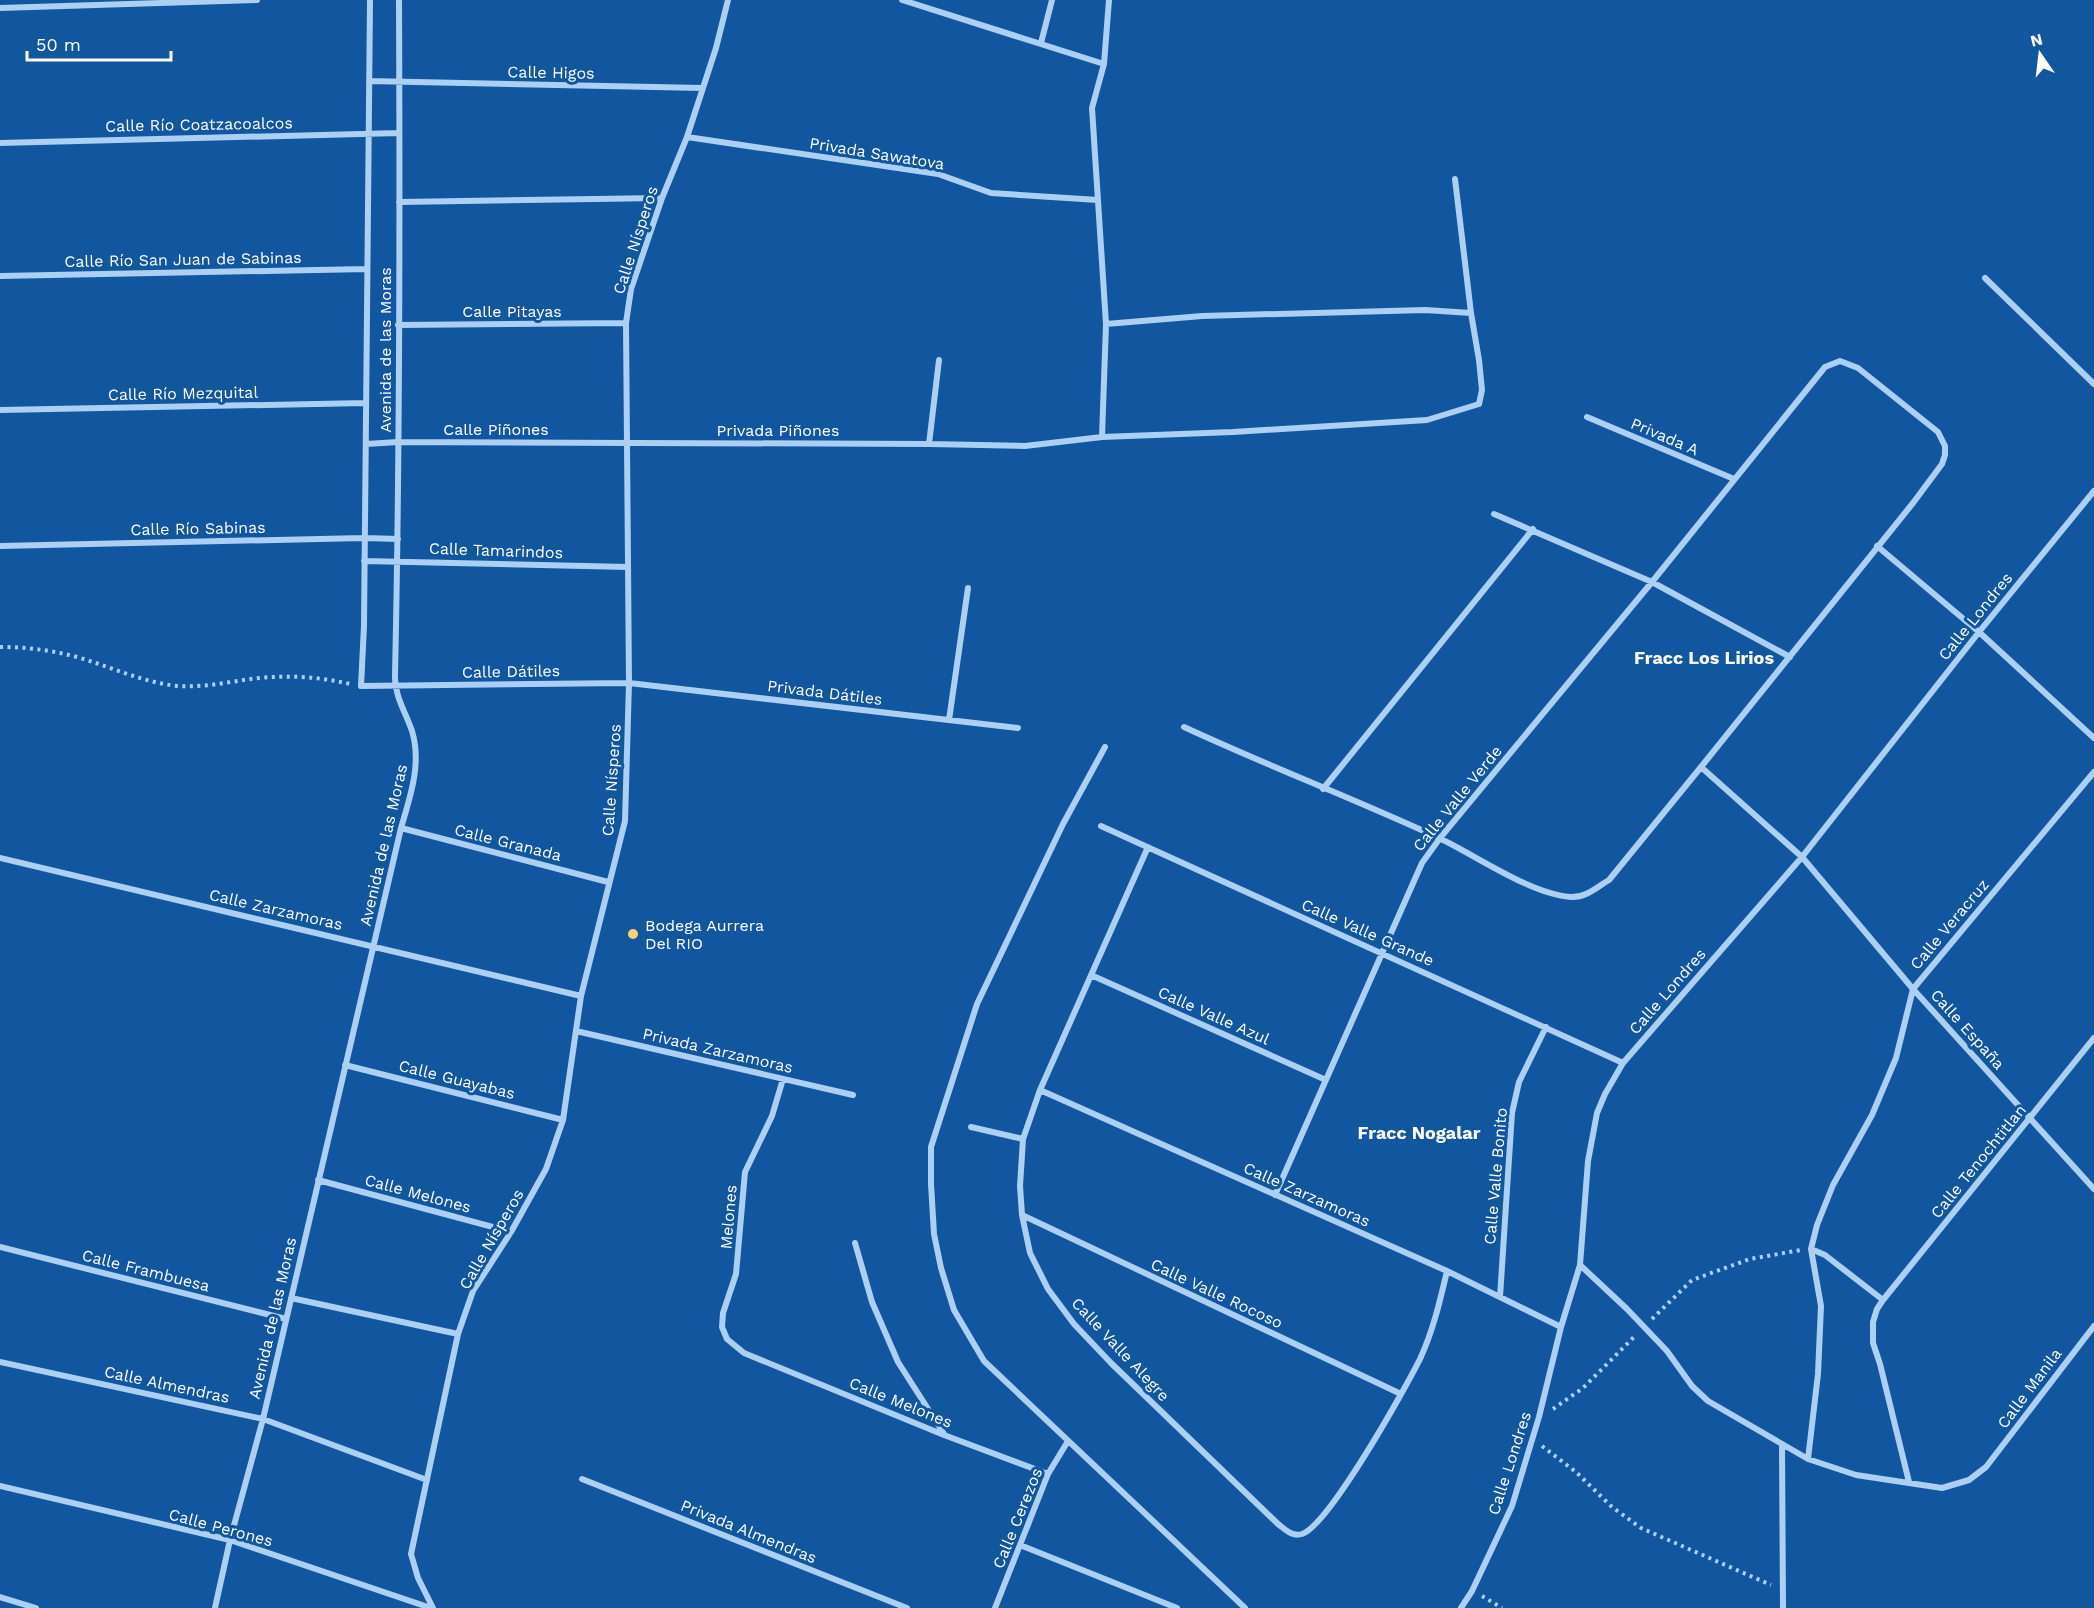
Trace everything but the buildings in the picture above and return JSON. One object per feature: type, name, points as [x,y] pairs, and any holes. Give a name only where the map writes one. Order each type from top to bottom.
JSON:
[{"type":"street","points":[[0,8],[257,0]]},
{"type":"street","name":"Avenida de las Moras","points":[[361,686],[364,626],[370,0]]},
{"type":"street","name":"Avenida de las Moras","points":[[215,1608],[230,1540],[263,1419],[401,828],[412,790],[416,752],[412,733],[394,687],[398,539],[399,0]]},
{"type":"street","name":"Calle Nísperos","points":[[432,1608],[418,1578],[411,1554],[458,1334],[473,1291],[511,1232],[546,1169],[563,1120],[581,996],[625,821],[629,683],[626,323],[632,289],[662,198],[687,137],[716,48],[728,0]]},
{"type":"street","points":[[902,0],[1104,64]]},
{"type":"street","points":[[1041,43],[1052,0]]},
{"type":"street","points":[[1102,437],[1106,324],[1092,108],[1104,64],[1109,0]]},
{"type":"street","name":"Calle Higos","points":[[369,81],[703,88]]},
{"type":"street","name":"Calle Río Coatzacoalcos","points":[[0,143],[399,134]]},
{"type":"street","name":"Privada Sawatova","points":[[687,137],[938,174],[991,193],[1098,200]]},
{"type":"street","points":[[1106,324],[1202,316],[1425,310],[1471,313],[1455,179]]},
{"type":"street","points":[[399,202],[662,198]]},
{"type":"street","name":"Calle Río San Juan de Sabinas","points":[[0,276],[367,269]]},
{"type":"street","points":[[1985,279],[2094,384]]},
{"type":"street","name":"Privada Piñones","points":[[626,443],[1024,446],[1102,437],[1233,432],[1427,420],[1479,404],[1482,390],[1471,313]]},
{"type":"street","name":"Calle Pitayas","points":[[398,325],[626,323]]},
{"type":"street","points":[[929,444],[939,360]]},
{"type":"street","name":"Calle Valle Verde","points":[[1275,1195],[1422,863],[1440,838],[1826,367],[1835,362],[1844,361],[1866,374],[1938,432],[1946,450],[1942,464],[1877,546]]},
{"type":"street","name":"Calle Río Mezquital","points":[[0,410],[366,403]]},
{"type":"street","name":"Privada A","points":[[1587,417],[1734,479]]},
{"type":"street","name":"Calle Piñones","points":[[366,444],[398,442],[626,443]]},
{"type":"street","name":"Calle Londres","points":[[1461,1608],[1472,1591],[1512,1506],[1539,1417],[1561,1327],[1580,1265],[1588,1161],[1594,1129],[1605,1094],[1623,1063],[1802,857],[1979,632],[2094,491]]},
{"type":"street","points":[[1494,514],[1652,582],[1790,657]]},
{"type":"street","points":[[1323,789],[1533,529]]},
{"type":"street","name":"Calle Río Sabinas","points":[[0,546],[398,539]]},
{"type":"street","points":[[1184,727],[1440,838],[1535,886],[1555,894],[1574,897],[1586,895],[1609,880],[1877,546],[1979,632],[2094,738]]},
{"type":"street","name":"Calle Tamarindos","points":[[364,561],[628,567]]},
{"type":"street","points":[[949,720],[968,588]]},
{"type":"street","name":"Calle Dátiles","points":[[361,686],[629,683]]},
{"type":"street","name":"Privada Dátiles","points":[[629,683],[1018,728]]},
{"type":"street","points":[[1105,747],[1063,824],[977,1005],[931,1147],[930,1184],[934,1234],[941,1268],[954,1310],[984,1361],[1245,1608]]},
{"type":"street","name":"Calle España","points":[[1701,767],[1802,857],[1913,988],[2094,1189]]},
{"type":"street","name":"Calle Veracruz","points":[[1811,1249],[1817,1225],[1833,1185],[1872,1115],[1896,1058],[1913,988],[2094,772]]},
{"type":"street","name":"Calle Valle Grande","points":[[1101,826],[1623,1063]]},
{"type":"street","name":"Calle Granada","points":[[401,828],[608,882]]},
{"type":"street","name":"Calle Valle Alegre","points":[[1148,847],[1040,1090],[1023,1138],[1020,1186],[1022,1215],[1030,1252],[1048,1289],[1074,1324],[1111,1363],[1290,1533],[1297,1535],[1308,1531],[1325,1514],[1391,1413],[1420,1358],[1434,1320],[1447,1271]]},
{"type":"street","name":"Calle Zarzamoras","points":[[0,858],[581,996]]},
{"type":"street","name":"Calle Valle Azul","points":[[1091,975],[1326,1080]]},
{"type":"street","name":"Calle Valle Bonito","points":[[1500,1297],[1512,1113],[1520,1082],[1545,1027]]},
{"type":"street","name":"Privada Zarzamoras","points":[[576,1031],[853,1095]]},
{"type":"street","name":"Calle Tenochtitlan","points":[[1909,1482],[1873,1343],[1873,1322],[1877,1309],[2094,1038]]},
{"type":"street","name":"Calle Guayabas","points":[[345,1065],[563,1120]]},
{"type":"street","name":"Melones","points":[[744,1353],[727,1339],[722,1327],[723,1313],[736,1274],[745,1172],[772,1116],[783,1079]]},
{"type":"street","name":"Calle Zarzamoras","points":[[1040,1090],[1447,1271],[1561,1327]]},
{"type":"street","points":[[971,1127],[1023,1138]]},
{"type":"street","name":"Calle Melones","points":[[318,1180],[511,1232]]},
{"type":"street","name":"Calle Valle Rocoso","points":[[1022,1215],[1401,1394]]},
{"type":"street","points":[[855,1243],[872,1302],[898,1362],[944,1435]]},
{"type":"street","name":"Calle Frambuesa","points":[[0,1247],[286,1319]]},
{"type":"street","points":[[1811,1249],[1825,1255],[1883,1300]]},
{"type":"street","points":[[1808,1459],[1818,1374],[1821,1306],[1811,1249]]},
{"type":"street","points":[[1580,1265],[1666,1351],[1692,1386],[1707,1401],[1808,1459],[1856,1474],[1909,1482]]},
{"type":"street","points":[[291,1298],[458,1334]]},
{"type":"street","name":"Calle Manila","points":[[1909,1482],[1942,1488],[1969,1480],[1986,1467],[2094,1326]]},
{"type":"street","name":"Calle Melones","points":[[744,1353],[944,1435],[1048,1474]]},
{"type":"street","name":"Calle Almendras","points":[[0,1362],[263,1419],[427,1480]]},
{"type":"street","name":"Calle Cerezos","points":[[995,1608],[1048,1474],[1068,1441]]},
{"type":"street","points":[[1782,1444],[1783,1608]]},
{"type":"street","name":"Privada Almendras","points":[[582,1479],[907,1608]]},
{"type":"street","name":"Calle Perones","points":[[0,1486],[230,1540],[432,1608]]},
{"type":"street","points":[[1020,1545],[1177,1608]]},
{"type":"street","points":[[0,1597],[36,1608]]},
{"type":"path","points":[[0,647],[46,650],[147,681],[179,686],[209,686],[286,677],[310,677],[361,686]]},
{"type":"path","points":[[1539,1417],[1562,1404],[1583,1388],[1692,1280],[1750,1259],[1811,1249]]},
{"type":"path","points":[[1532,1438],[1576,1472],[1612,1507],[1641,1528],[1782,1590]]},
{"type":"path","points":[[1472,1591],[1502,1608]]},
{"type":"place","name":"Bodega Aurrera Del RIO","points":[[633,934]]},
{"type":"district","name":"Fracc Los Lirios","points":[[1704,658]]},
{"type":"district","name":"Fracc Nogalar","points":[[1419,1133]]}]
